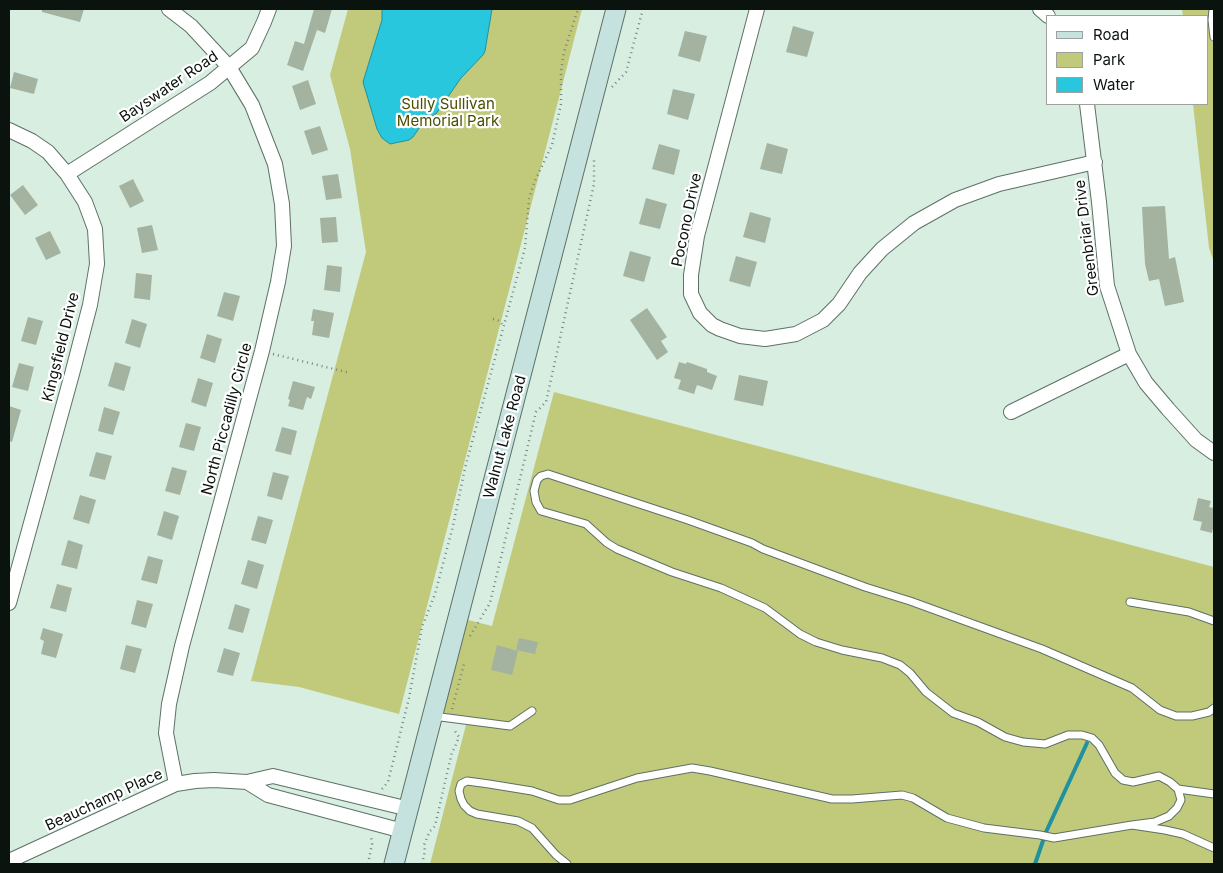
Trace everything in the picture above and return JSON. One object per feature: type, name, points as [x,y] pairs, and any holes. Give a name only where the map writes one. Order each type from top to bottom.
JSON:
[{"type":"street","name":"North Piccadilly Circle","points":[[169,9],[191,26],[228,67],[252,105],[275,164],[282,204],[284,246],[278,282],[262,351],[182,646],[169,704],[166,733],[176,784]]},
{"type":"street","name":"Bayswater Road","points":[[68,174],[210,83],[252,48],[268,9]]},
{"type":"street","name":"Walnut Lake Road","points":[[394,864],[409,809],[441,717],[616,9]]},
{"type":"street","name":"Pocono Drive","points":[[757,9],[697,236],[691,275],[691,294],[700,313],[712,325],[720,329],[740,336],[765,339],[796,334],[823,320],[882,248],[914,223],[955,200],[999,184],[1095,162]]},
{"type":"street","name":"Greenbriar Drive","points":[[1087,105],[1095,162],[1107,286],[1129,354],[1146,383],[1168,409],[1196,440],[1214,453]]},
{"type":"street","name":"Kingsfield Drive","points":[[9,130],[32,141],[48,152],[68,174],[85,202],[94,228],[97,264],[90,305],[75,365],[9,603]]},
{"type":"street","points":[[1011,412],[1129,354]]},
{"type":"street","name":"Beauchamp Place","points":[[9,862],[176,784],[214,780],[247,782],[273,776],[409,809]]},
{"type":"street","name":"Beauchamp Place","points":[[247,782],[268,795],[403,831]]},
{"type":"street","points":[[316,808],[322,787]]},
{"type":"lane","points":[[1213,9],[1214,37]]},
{"type":"lane","points":[[1214,708],[1209,712],[1192,716],[1176,716],[1160,710],[1132,688],[1042,649],[910,601],[856,584],[763,549],[752,542],[688,520],[548,474],[541,476],[537,480],[534,491],[536,502],[541,510],[548,514],[586,524],[607,543],[617,549],[672,572],[721,588],[765,608],[800,634],[816,642],[842,650],[882,658],[900,665],[910,673],[926,692],[953,713],[978,722],[1005,737],[1023,742],[1044,744],[1068,735],[1082,735],[1092,738],[1100,745],[1115,773],[1123,780],[1133,782],[1159,776],[1178,789],[1214,794]]},
{"type":"lane","points":[[1130,602],[1189,612],[1214,621]]},
{"type":"lane","points":[[441,717],[510,726],[532,712]]},
{"type":"lane","points":[[567,864],[556,855],[532,828],[518,821],[477,814],[470,811],[461,799],[459,791],[461,784],[467,781],[489,784],[532,791],[559,800],[570,800],[637,778],[692,768],[832,800],[852,800],[902,794],[913,798],[947,818],[1000,831],[1054,838],[1091,830],[1155,822],[1169,816],[1177,808],[1180,800],[1178,789]]},
{"type":"lane","points":[[1132,825],[1183,834],[1214,848]]},
{"type":"path","points":[[377,801],[381,791],[388,782],[409,698],[422,627],[435,594],[453,526],[465,468],[525,248],[529,199],[556,130],[561,104],[560,71],[578,9]]},
{"type":"path","points":[[609,92],[626,72],[643,9]]},
{"type":"path","points":[[468,644],[471,635],[490,603],[536,412],[546,402],[594,184],[594,160]]},
{"type":"path","points":[[493,319],[500,321],[503,326]]},
{"type":"path","points":[[262,351],[350,373]]},
{"type":"path","points":[[422,864],[425,851],[424,845],[434,826],[452,752],[456,747],[459,737],[449,722],[441,717],[464,663]]},
{"type":"path","points":[[368,864],[372,844],[370,833],[372,822]]},
{"type":"green space","name":"Sully Sullivan Memorial Park","points":[[348,9],[582,9],[399,714],[299,687],[251,681],[366,252],[350,149],[330,75]]},
{"type":"green space","points":[[1182,9],[1214,9],[1214,262],[1209,248],[1193,105],[1208,105],[1208,15],[1183,15]]},
{"type":"green space","points":[[554,392],[1214,567],[1214,864],[430,864],[467,721],[435,712],[460,618],[492,626]]},
{"type":"water","points":[[382,9],[492,9],[483,55],[461,78],[436,114],[424,121],[413,137],[409,140],[390,144],[382,138],[377,129],[363,82],[382,20]]},
{"type":"building","points":[[42,9],[84,9],[80,22],[42,12]]},
{"type":"building","points":[[314,9],[332,9],[325,33],[317,30],[303,71],[287,65],[295,41],[304,44]]},
{"type":"building","points":[[793,26],[814,32],[807,57],[786,52]]},
{"type":"building","points":[[685,31],[707,36],[700,62],[678,56]]},
{"type":"building","points":[[14,72],[38,79],[34,94],[10,88]]},
{"type":"building","points":[[308,80],[316,104],[300,110],[292,86]]},
{"type":"building","points":[[673,89],[695,94],[688,120],[667,114]]},
{"type":"building","points":[[320,126],[328,150],[312,155],[304,131]]},
{"type":"building","points":[[767,143],[788,149],[782,174],[760,169]]},
{"type":"building","points":[[659,144],[680,150],[674,175],[652,169]]},
{"type":"building","points":[[338,174],[342,198],[326,200],[322,176]]},
{"type":"building","points":[[133,179],[144,201],[130,208],[119,186]]},
{"type":"building","points":[[23,185],[38,205],[25,215],[10,195]]},
{"type":"building","points":[[646,198],[667,204],[660,229],[639,224]]},
{"type":"building","points":[[1165,206],[1169,259],[1175,257],[1184,302],[1165,306],[1159,279],[1149,281],[1145,264],[1142,207]]},
{"type":"building","points":[[750,212],[771,218],[765,243],[743,237]]},
{"type":"building","points":[[336,217],[338,242],[322,243],[320,218]]},
{"type":"building","points":[[152,225],[158,250],[142,253],[137,228]]},
{"type":"building","points":[[50,231],[61,253],[46,260],[35,238]]},
{"type":"building","points":[[630,251],[651,257],[644,282],[623,276]]},
{"type":"building","points":[[736,256],[757,262],[750,287],[729,281]]},
{"type":"building","points":[[327,265],[342,267],[340,292],[324,290]]},
{"type":"building","points":[[136,273],[152,275],[150,300],[134,298]]},
{"type":"building","points":[[224,292],[240,296],[233,321],[217,316]]},
{"type":"building","points":[[647,308],[667,337],[661,341],[668,352],[657,360],[630,320]]},
{"type":"building","points":[[313,309],[334,313],[329,338],[312,335],[314,321],[311,321]]},
{"type":"building","points":[[28,317],[43,321],[36,345],[21,341]]},
{"type":"building","points":[[132,319],[147,324],[140,348],[125,343]]},
{"type":"building","points":[[207,334],[222,339],[215,363],[200,358]]},
{"type":"building","points":[[115,362],[131,367],[124,391],[108,386]]},
{"type":"building","points":[[679,362],[686,364],[687,362],[707,369],[707,372],[717,376],[712,390],[697,385],[694,394],[678,389],[681,380],[674,378]]},
{"type":"building","points":[[19,363],[34,367],[28,391],[12,387]]},
{"type":"building","points":[[739,375],[768,381],[763,406],[734,400]]},
{"type":"building","points":[[198,378],[213,383],[206,407],[191,402]]},
{"type":"building","points":[[293,381],[315,387],[311,399],[307,397],[303,410],[288,406]]},
{"type":"building","points":[[9,406],[21,410],[12,442],[9,441]]},
{"type":"building","points":[[104,407],[120,412],[113,435],[98,431]]},
{"type":"building","points":[[186,423],[201,427],[194,451],[179,447]]},
{"type":"building","points":[[282,427],[297,431],[291,455],[275,451]]},
{"type":"building","points":[[96,452],[112,456],[105,480],[89,476]]},
{"type":"building","points":[[172,467],[187,471],[180,495],[165,491]]},
{"type":"building","points":[[273,472],[289,476],[282,500],[267,496]]},
{"type":"building","points":[[80,495],[96,500],[89,524],[73,519]]},
{"type":"building","points":[[1198,498],[1211,501],[1209,507],[1214,508],[1212,533],[1200,530],[1202,522],[1193,520]]},
{"type":"building","points":[[164,511],[179,516],[172,540],[157,535]]},
{"type":"building","points":[[258,516],[273,520],[266,544],[251,540]]},
{"type":"building","points":[[68,540],[83,545],[77,569],[61,565]]},
{"type":"building","points":[[148,556],[163,560],[157,584],[141,580]]},
{"type":"building","points":[[248,560],[264,565],[257,589],[241,584]]},
{"type":"building","points":[[57,584],[72,588],[66,612],[50,608]]},
{"type":"building","points":[[137,600],[153,604],[146,628],[131,624]]},
{"type":"building","points":[[235,604],[250,609],[243,633],[228,629]]},
{"type":"building","points":[[43,628],[63,634],[56,658],[41,654],[44,641],[40,639]]},
{"type":"building","points":[[519,638],[538,642],[535,654],[516,650]]},
{"type":"building","points":[[126,645],[142,649],[135,673],[120,669]]},
{"type":"building","points":[[497,645],[518,651],[512,675],[491,670]]},
{"type":"building","points":[[224,648],[240,653],[233,676],[217,672]]},
{"type":"waterway","points":[[1035,864],[1046,832],[1087,743]]}]
